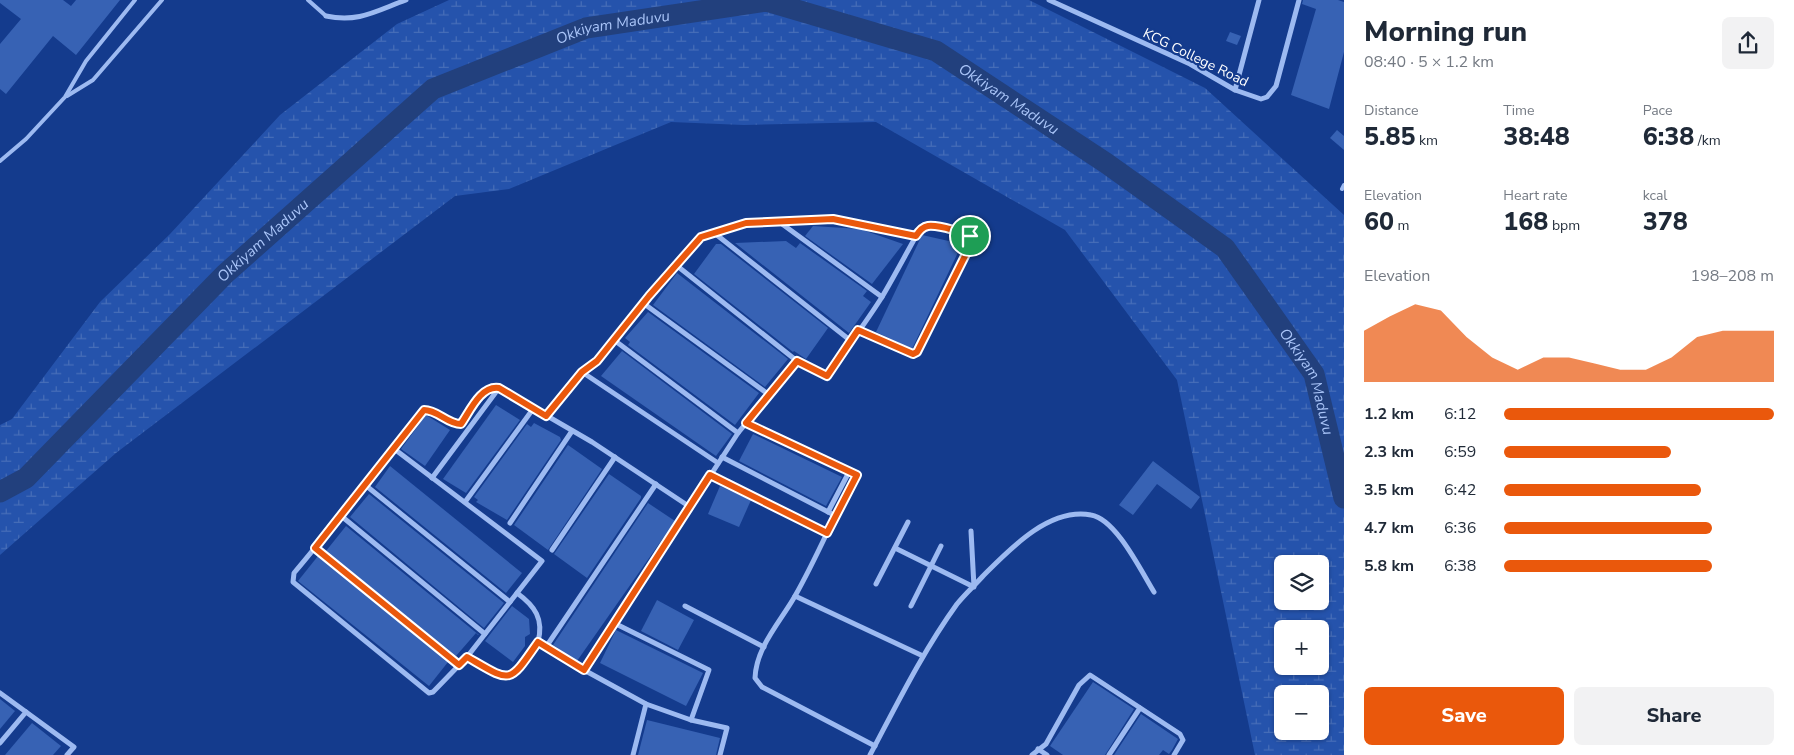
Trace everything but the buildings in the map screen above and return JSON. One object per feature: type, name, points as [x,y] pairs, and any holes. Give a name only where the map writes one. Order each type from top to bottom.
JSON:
[{"type":"street","points":[[326,16],[342,20],[355,19],[406,0]]},
{"type":"street","name":"KCG College Road","points":[[1049,0],[1190,64],[1235,90],[1261,100],[1267,97],[1276,86],[1299,0]]},
{"type":"street","points":[[1235,90],[1259,0]]},
{"type":"street","points":[[546,416],[582,372],[597,361],[701,237],[746,223],[833,219],[916,236]]},
{"type":"street","points":[[778,221],[882,297]]},
{"type":"street","points":[[676,265],[797,361],[827,376],[858,330],[882,297],[920,230],[928,226],[965,232],[973,240],[917,352],[913,354],[858,330]]},
{"type":"street","points":[[713,232],[851,341]]},
{"type":"street","points":[[644,303],[768,394]]},
{"type":"street","points":[[614,340],[738,433]]},
{"type":"street","points":[[584,670],[738,433],[768,394],[797,361]]},
{"type":"street","points":[[582,372],[718,463]]},
{"type":"street","points":[[393,448],[542,561],[467,657],[433,692],[429,693],[293,582],[294,573],[315,548],[364,484],[393,448],[424,410],[436,411],[453,422],[461,424],[485,390],[492,387],[499,388],[614,457],[690,507]]},
{"type":"street","points":[[432,478],[499,388]]},
{"type":"street","points":[[465,502],[533,408]]},
{"type":"street","points":[[746,423],[857,475],[795,596],[764,648],[755,667],[755,678],[762,687],[875,746]]},
{"type":"street","points":[[510,523],[572,431]]},
{"type":"street","points":[[552,550],[614,457]]},
{"type":"street","points":[[722,457],[836,516]]},
{"type":"street","points":[[828,512],[849,472]]},
{"type":"street","points":[[710,475],[827,533]]},
{"type":"street","points":[[364,484],[510,602]]},
{"type":"street","points":[[546,647],[656,484]]},
{"type":"street","points":[[870,755],[923,656],[958,603],[1004,555],[1031,532],[1060,516],[1091,514],[1111,526],[1154,592]]},
{"type":"street","points":[[340,515],[485,634]]},
{"type":"street","points":[[876,584],[908,522]]},
{"type":"street","points":[[971,531],[974,587]]},
{"type":"street","points":[[911,606],[941,546]]},
{"type":"street","points":[[315,548],[459,665]]},
{"type":"street","points":[[895,548],[974,587]]},
{"type":"street","points":[[467,657],[496,675],[506,677],[516,674],[538,642],[540,632],[538,613],[531,604],[517,593]]},
{"type":"street","points":[[795,596],[923,656]]},
{"type":"street","points":[[684,606],[764,648]]},
{"type":"street","points":[[614,623],[709,670],[691,720]]},
{"type":"street","points":[[538,642],[646,704],[691,720],[727,728],[720,755]]},
{"type":"street","points":[[1032,755],[1046,744],[1078,685],[1090,675],[1182,737],[1181,745],[1174,755]]},
{"type":"street","points":[[0,693],[74,747],[67,755]]},
{"type":"street","points":[[633,755],[646,704]]},
{"type":"street","points":[[1109,755],[1140,708]]},
{"type":"street","points":[[0,742],[26,712]]},
{"type":"street","points":[[1038,749],[1047,755]]},
{"type":"lane","points":[[0,161],[26,139],[65,97],[86,61],[135,0]]},
{"type":"lane","points":[[65,97],[93,80],[162,0]]},
{"type":"lane","points":[[308,0],[326,16]]},
{"type":"green space","points":[[449,0],[1029,0],[1205,88],[1344,215],[1344,755],[1255,755],[1177,380],[1065,230],[876,122],[744,125],[671,122],[509,189],[455,196],[116,453],[0,555],[0,425],[12,419],[100,302],[170,234],[280,115],[397,24]]},
{"type":"waterway","name":"Okkiyam Maduvu","points":[[0,492],[26,478],[225,274],[433,89],[586,28],[766,1],[936,51],[1106,163],[1225,248],[1314,374],[1344,498]]},
{"type":"route","points":[[833,219],[916,236],[920,230],[928,226],[965,232],[970,236],[973,240],[917,352],[913,354],[858,330],[827,376],[797,361],[746,423],[857,475],[827,533],[710,475],[584,670],[538,642],[516,674],[506,677],[496,675],[467,657],[459,665],[315,548],[424,410],[436,411],[453,422],[461,424],[485,390],[492,387],[499,388],[546,416],[582,372],[597,361],[649,296],[701,237],[746,223],[833,219]]}]
